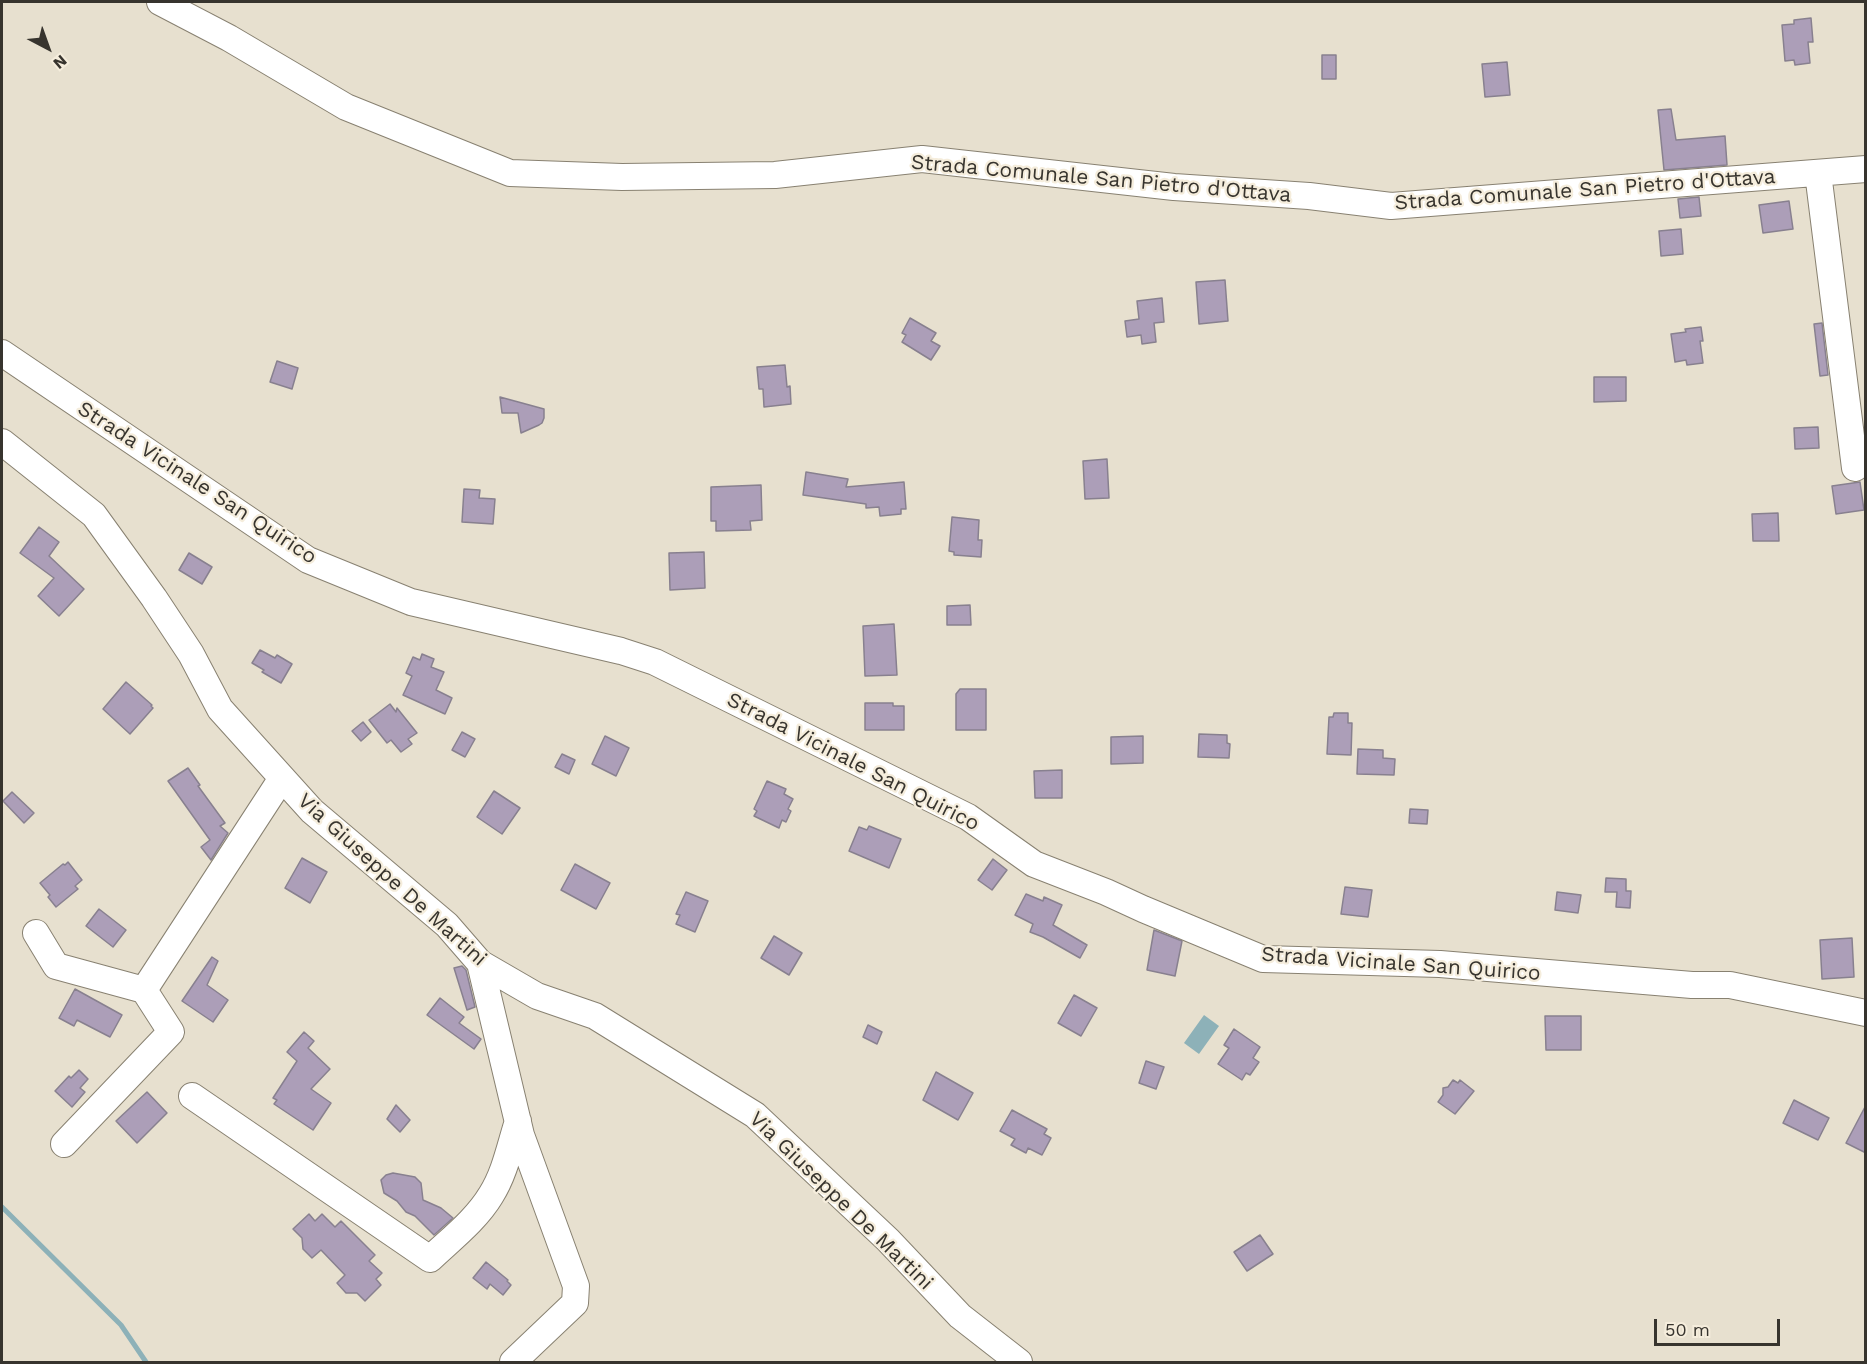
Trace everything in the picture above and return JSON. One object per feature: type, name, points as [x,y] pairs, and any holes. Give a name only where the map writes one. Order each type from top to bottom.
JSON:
[{"type":"street","name":"Strada Comunale San Pietro d'Ottava","points":[[160,2],[229,38],[346,107],[510,173],[622,177],[775,175],[922,159],[1174,188],[1309,196],[1391,206],[1866,169]]},
{"type":"street","points":[[1818,173],[1855,468]]},
{"type":"street","name":"Strada Vicinale San Quirico","points":[[2,353],[308,560],[411,602],[621,651],[655,662],[968,817],[1034,864],[1263,959],[1440,964],[1692,985],[1730,985],[1866,1013]]},
{"type":"street","name":"Via Giuseppe De Martini","points":[[2,442],[94,515],[191,654],[220,709],[312,811],[447,925],[480,963],[537,996],[595,1016],[755,1115],[888,1240],[960,1317],[1018,1362]]},
{"type":"street","name":"Via Giuseppe De Martini","points":[[144,990],[282,778]]},
{"type":"street","points":[[36,933],[56,966],[144,990],[171,1032],[64,1144]]},
{"type":"street","points":[[480,963],[521,1135],[576,1286],[575,1303],[513,1362]]},
{"type":"street","points":[[192,1096],[430,1259],[476,1216],[491,1196],[505,1165],[518,1121]]},
{"type":"water","points":[[1204,1015],[1219,1026],[1199,1054],[1184,1043]]},
{"type":"building","points":[[1811,18],[1813,42],[1808,42],[1810,63],[1795,65],[1794,60],[1785,61],[1782,25],[1794,24],[1794,20]]},
{"type":"building","points":[[1322,55],[1336,55],[1336,79],[1322,79]]},
{"type":"building","points":[[1507,62],[1510,95],[1485,97],[1482,64]]},
{"type":"building","points":[[1671,109],[1676,140],[1725,136],[1727,165],[1664,170],[1658,110]]},
{"type":"building","points":[[1699,197],[1701,216],[1680,218],[1678,199]]},
{"type":"building","points":[[1789,201],[1793,229],[1763,233],[1759,205]]},
{"type":"building","points":[[1681,229],[1683,254],[1661,256],[1659,231]]},
{"type":"building","points":[[1225,280],[1228,321],[1199,324],[1196,282]]},
{"type":"building","points":[[1162,298],[1164,322],[1154,323],[1156,342],[1142,344],[1141,335],[1127,337],[1125,321],[1139,319],[1137,301]]},
{"type":"building","points":[[910,318],[936,333],[931,341],[940,346],[931,360],[902,342],[906,335],[902,333]]},
{"type":"building","points":[[1822,323],[1828,375],[1820,376],[1814,324]]},
{"type":"building","points":[[1701,327],[1703,363],[1687,365],[1686,360],[1675,362],[1671,334]]},
{"type":"building","points":[[277,361],[298,368],[292,389],[270,382]]},
{"type":"building","points":[[785,365],[791,404],[764,407],[763,389],[759,389],[757,367]]},
{"type":"building","points":[[1594,377],[1626,377],[1626,401],[1594,402]]},
{"type":"building","points":[[500,397],[544,409],[542,423],[521,433],[518,413],[502,413]]},
{"type":"building","points":[[1818,427],[1819,448],[1795,449],[1794,428]]},
{"type":"building","points":[[1107,459],[1109,498],[1085,499],[1083,461]]},
{"type":"building","points":[[806,472],[848,479],[846,487],[904,482],[906,509],[901,509],[901,514],[880,516],[879,507],[866,508],[866,504],[803,495]]},
{"type":"building","points":[[1860,482],[1864,510],[1836,514],[1832,486]]},
{"type":"building","points":[[761,485],[762,520],[750,521],[751,530],[716,531],[716,521],[711,521],[711,487]]},
{"type":"building","points":[[464,489],[480,490],[479,498],[495,499],[493,524],[462,522]]},
{"type":"building","points":[[1778,513],[1779,541],[1753,541],[1752,514]]},
{"type":"building","points":[[952,517],[979,520],[978,540],[982,540],[981,557],[954,555],[954,552],[949,551]]},
{"type":"building","points":[[39,527],[59,542],[49,556],[84,589],[59,616],[38,596],[54,578],[20,553]]},
{"type":"building","points":[[704,552],[705,588],[670,590],[669,553]]},
{"type":"building","points":[[189,553],[212,567],[202,584],[179,570]]},
{"type":"building","points":[[970,605],[971,625],[947,625],[947,606]]},
{"type":"building","points":[[894,624],[897,675],[865,676],[863,626]]},
{"type":"building","points":[[260,650],[275,658],[277,655],[292,664],[281,683],[252,663]]},
{"type":"building","points":[[422,654],[434,659],[431,667],[444,672],[436,690],[452,698],[445,714],[403,695],[412,676],[406,673],[413,657],[420,660]]},
{"type":"building","points":[[126,682],[153,708],[130,734],[103,709]]},
{"type":"building","points":[[960,689],[986,689],[986,730],[956,730],[956,694]]},
{"type":"building","points":[[865,703],[893,703],[893,706],[904,706],[904,730],[865,730]]},
{"type":"building","points":[[390,704],[396,712],[397,708],[417,733],[408,739],[412,744],[401,752],[391,740],[387,743],[369,720]]},
{"type":"building","points":[[1334,713],[1348,713],[1348,723],[1352,723],[1351,755],[1327,754],[1329,717],[1333,717]]},
{"type":"building","points":[[363,722],[371,732],[361,741],[352,731]]},
{"type":"building","points":[[462,732],[475,739],[465,757],[452,750]]},
{"type":"building","points":[[1199,734],[1227,735],[1227,743],[1230,744],[1229,758],[1198,757]]},
{"type":"building","points":[[605,736],[629,748],[616,776],[592,764]]},
{"type":"building","points":[[1143,736],[1143,763],[1111,764],[1111,737]]},
{"type":"building","points":[[1358,749],[1383,750],[1383,758],[1395,759],[1394,775],[1357,774]]},
{"type":"building","points":[[562,754],[575,760],[569,774],[555,767]]},
{"type":"building","points":[[188,768],[225,823],[220,826],[228,833],[211,860],[201,847],[210,840],[168,781]]},
{"type":"building","points":[[1062,770],[1062,798],[1035,798],[1034,771]]},
{"type":"building","points":[[767,781],[786,789],[784,794],[793,799],[788,809],[791,811],[786,822],[782,820],[779,828],[754,816],[757,811],[754,809]]},
{"type":"building","points":[[494,791],[520,808],[502,834],[477,817]]},
{"type":"building","points":[[12,792],[34,813],[24,823],[3,801]]},
{"type":"building","points":[[1410,809],[1428,810],[1427,824],[1409,823]]},
{"type":"building","points":[[869,826],[901,839],[889,868],[849,851],[859,827],[867,830]]},
{"type":"building","points":[[302,858],[327,872],[310,903],[285,888]]},
{"type":"building","points":[[993,859],[1007,870],[992,890],[978,880]]},
{"type":"building","points":[[68,862],[82,880],[75,886],[78,889],[56,907],[40,883]]},
{"type":"building","points":[[575,864],[610,883],[596,909],[561,890]]},
{"type":"building","points":[[1606,878],[1626,879],[1626,891],[1631,891],[1630,908],[1616,907],[1617,892],[1605,892]]},
{"type":"building","points":[[1345,887],[1372,890],[1368,917],[1341,914]]},
{"type":"building","points":[[686,892],[708,901],[695,932],[676,924],[680,915],[676,914]]},
{"type":"building","points":[[1557,892],[1581,895],[1578,913],[1555,910]]},
{"type":"building","points":[[1026,894],[1043,901],[1044,897],[1062,905],[1053,925],[1087,945],[1080,958],[1030,932],[1033,924],[1015,915]]},
{"type":"building","points":[[99,909],[126,930],[113,947],[86,926]]},
{"type":"building","points":[[1154,930],[1182,941],[1175,976],[1147,970]]},
{"type":"building","points":[[774,936],[802,953],[789,975],[761,958]]},
{"type":"building","points":[[1852,938],[1854,977],[1822,979],[1820,940]]},
{"type":"building","points":[[212,957],[218,961],[207,985],[228,1000],[213,1022],[182,1001]]},
{"type":"building","points":[[462,966],[466,970],[475,1007],[467,1010],[454,968]]},
{"type":"building","points":[[75,989],[122,1015],[110,1037],[77,1020],[74,1026],[59,1018]]},
{"type":"building","points":[[1074,995],[1097,1008],[1081,1036],[1058,1023]]},
{"type":"building","points":[[440,998],[464,1017],[459,1023],[481,1039],[474,1049],[427,1015]]},
{"type":"building","points":[[1545,1016],[1581,1016],[1581,1050],[1546,1050]]},
{"type":"building","points":[[868,1025],[882,1032],[877,1044],[863,1037]]},
{"type":"building","points":[[1234,1029],[1260,1047],[1253,1058],[1259,1062],[1250,1075],[1246,1073],[1242,1080],[1218,1064],[1229,1048],[1224,1045]]},
{"type":"building","points":[[304,1032],[314,1041],[308,1048],[330,1069],[311,1089],[331,1103],[313,1130],[274,1104],[277,1100],[273,1098],[297,1061],[287,1052]]},
{"type":"building","points":[[1146,1061],[1164,1067],[1156,1089],[1139,1083]]},
{"type":"building","points":[[79,1070],[88,1079],[80,1088],[85,1092],[72,1107],[55,1091],[69,1076],[71,1078]]},
{"type":"building","points":[[936,1072],[973,1093],[958,1120],[923,1100]]},
{"type":"building","points":[[1453,1080],[1458,1083],[1460,1080],[1474,1091],[1455,1114],[1438,1102],[1443,1095],[1443,1088],[1448,1087]]},
{"type":"building","points":[[147,1092],[167,1113],[137,1143],[116,1121]]},
{"type":"building","points":[[1794,1100],[1829,1118],[1818,1140],[1783,1123]]},
{"type":"building","points":[[396,1105],[410,1120],[400,1132],[387,1119]]},
{"type":"building","points":[[1866,1105],[1866,1153],[1846,1143]]},
{"type":"building","points":[[1012,1110],[1047,1129],[1044,1134],[1051,1138],[1042,1155],[1028,1148],[1026,1153],[1011,1145],[1015,1139],[1000,1131]]},
{"type":"building","points":[[393,1173],[415,1177],[421,1183],[423,1200],[441,1208],[453,1218],[434,1235],[415,1216],[406,1212],[397,1201],[384,1193],[381,1180]]},
{"type":"building","points":[[309,1214],[315,1221],[322,1214],[335,1227],[341,1221],[375,1255],[369,1261],[382,1273],[376,1279],[381,1285],[365,1301],[357,1293],[346,1293],[337,1283],[345,1275],[321,1250],[312,1258],[303,1249],[302,1238],[293,1229]]},
{"type":"building","points":[[1260,1235],[1273,1254],[1247,1271],[1234,1252]]},
{"type":"building","points":[[486,1262],[511,1285],[503,1295],[490,1284],[487,1289],[473,1278]]},
{"type":"waterway","points":[[2,1207],[121,1325],[146,1362]]}]
